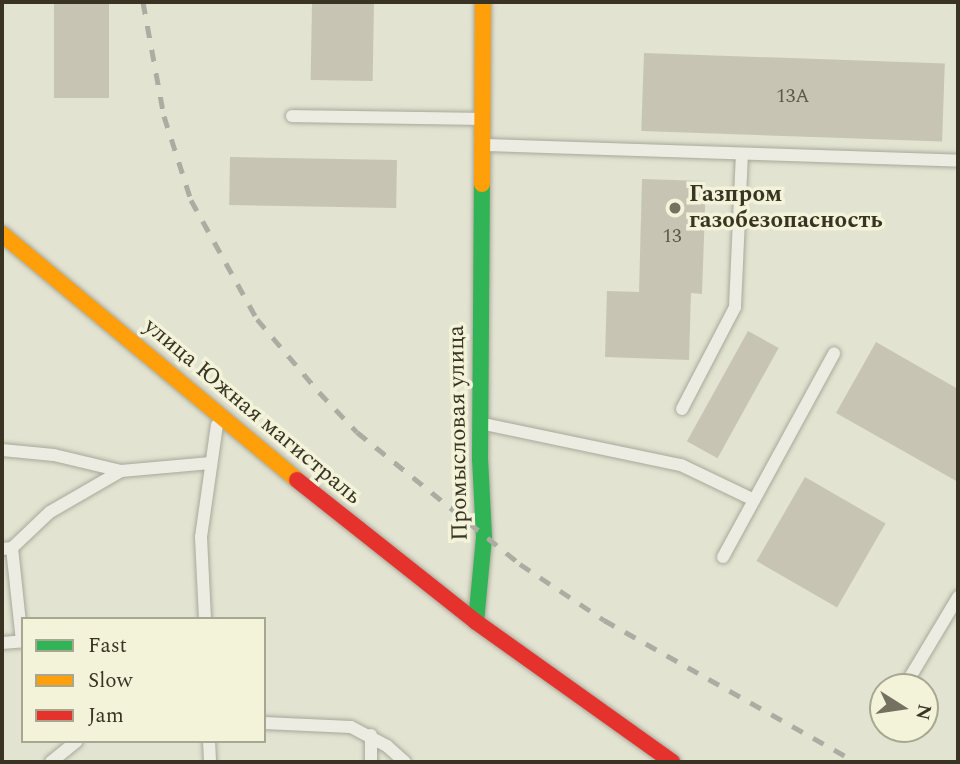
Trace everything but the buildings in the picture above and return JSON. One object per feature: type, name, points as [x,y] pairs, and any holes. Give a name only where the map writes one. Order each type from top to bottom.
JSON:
[{"type":"main road","name":"Промысловая улица","points":[[475,622],[484,537],[480,423],[483,2]]},
{"type":"main road","name":"улица Южная магистраль","points":[[2,234],[218,418],[475,622]]},
{"type":"main road","points":[[475,622],[672,762]]},
{"type":"lane","points":[[292,116],[482,119]]},
{"type":"lane","points":[[482,145],[956,161]]},
{"type":"lane","points":[[682,409],[735,307],[742,154]]},
{"type":"lane","points":[[723,557],[834,354]]},
{"type":"lane","points":[[205,617],[201,537],[218,418]]},
{"type":"lane","points":[[480,423],[667,460],[754,500]]},
{"type":"lane","points":[[2,450],[54,455],[121,471],[211,463]]},
{"type":"lane","points":[[21,635],[7,549],[50,512],[121,471]]},
{"type":"lane","points":[[913,673],[958,597]]},
{"type":"lane","points":[[2,643],[21,641]]},
{"type":"lane","points":[[266,723],[336,724],[371,735],[405,762]]},
{"type":"lane","points":[[371,735],[371,762]]},
{"type":"lane","points":[[51,762],[75,743]]},
{"type":"lane","points":[[209,743],[210,762]]},
{"type":"railway","points":[[143,2],[164,116],[191,200],[257,319],[319,392],[357,432],[520,564],[604,620],[856,762]]},
{"type":"traffic: fast","points":[[476,622],[484,537],[480,459],[482,184]]},
{"type":"traffic: slow","points":[[482,184],[483,2]]},
{"type":"traffic: slow","points":[[2,234],[297,480]]},
{"type":"traffic: jam","points":[[297,480],[476,622],[672,762]]},
{"type":"place","name":"Газпром газобезопасность","points":[[675,208]]}]
